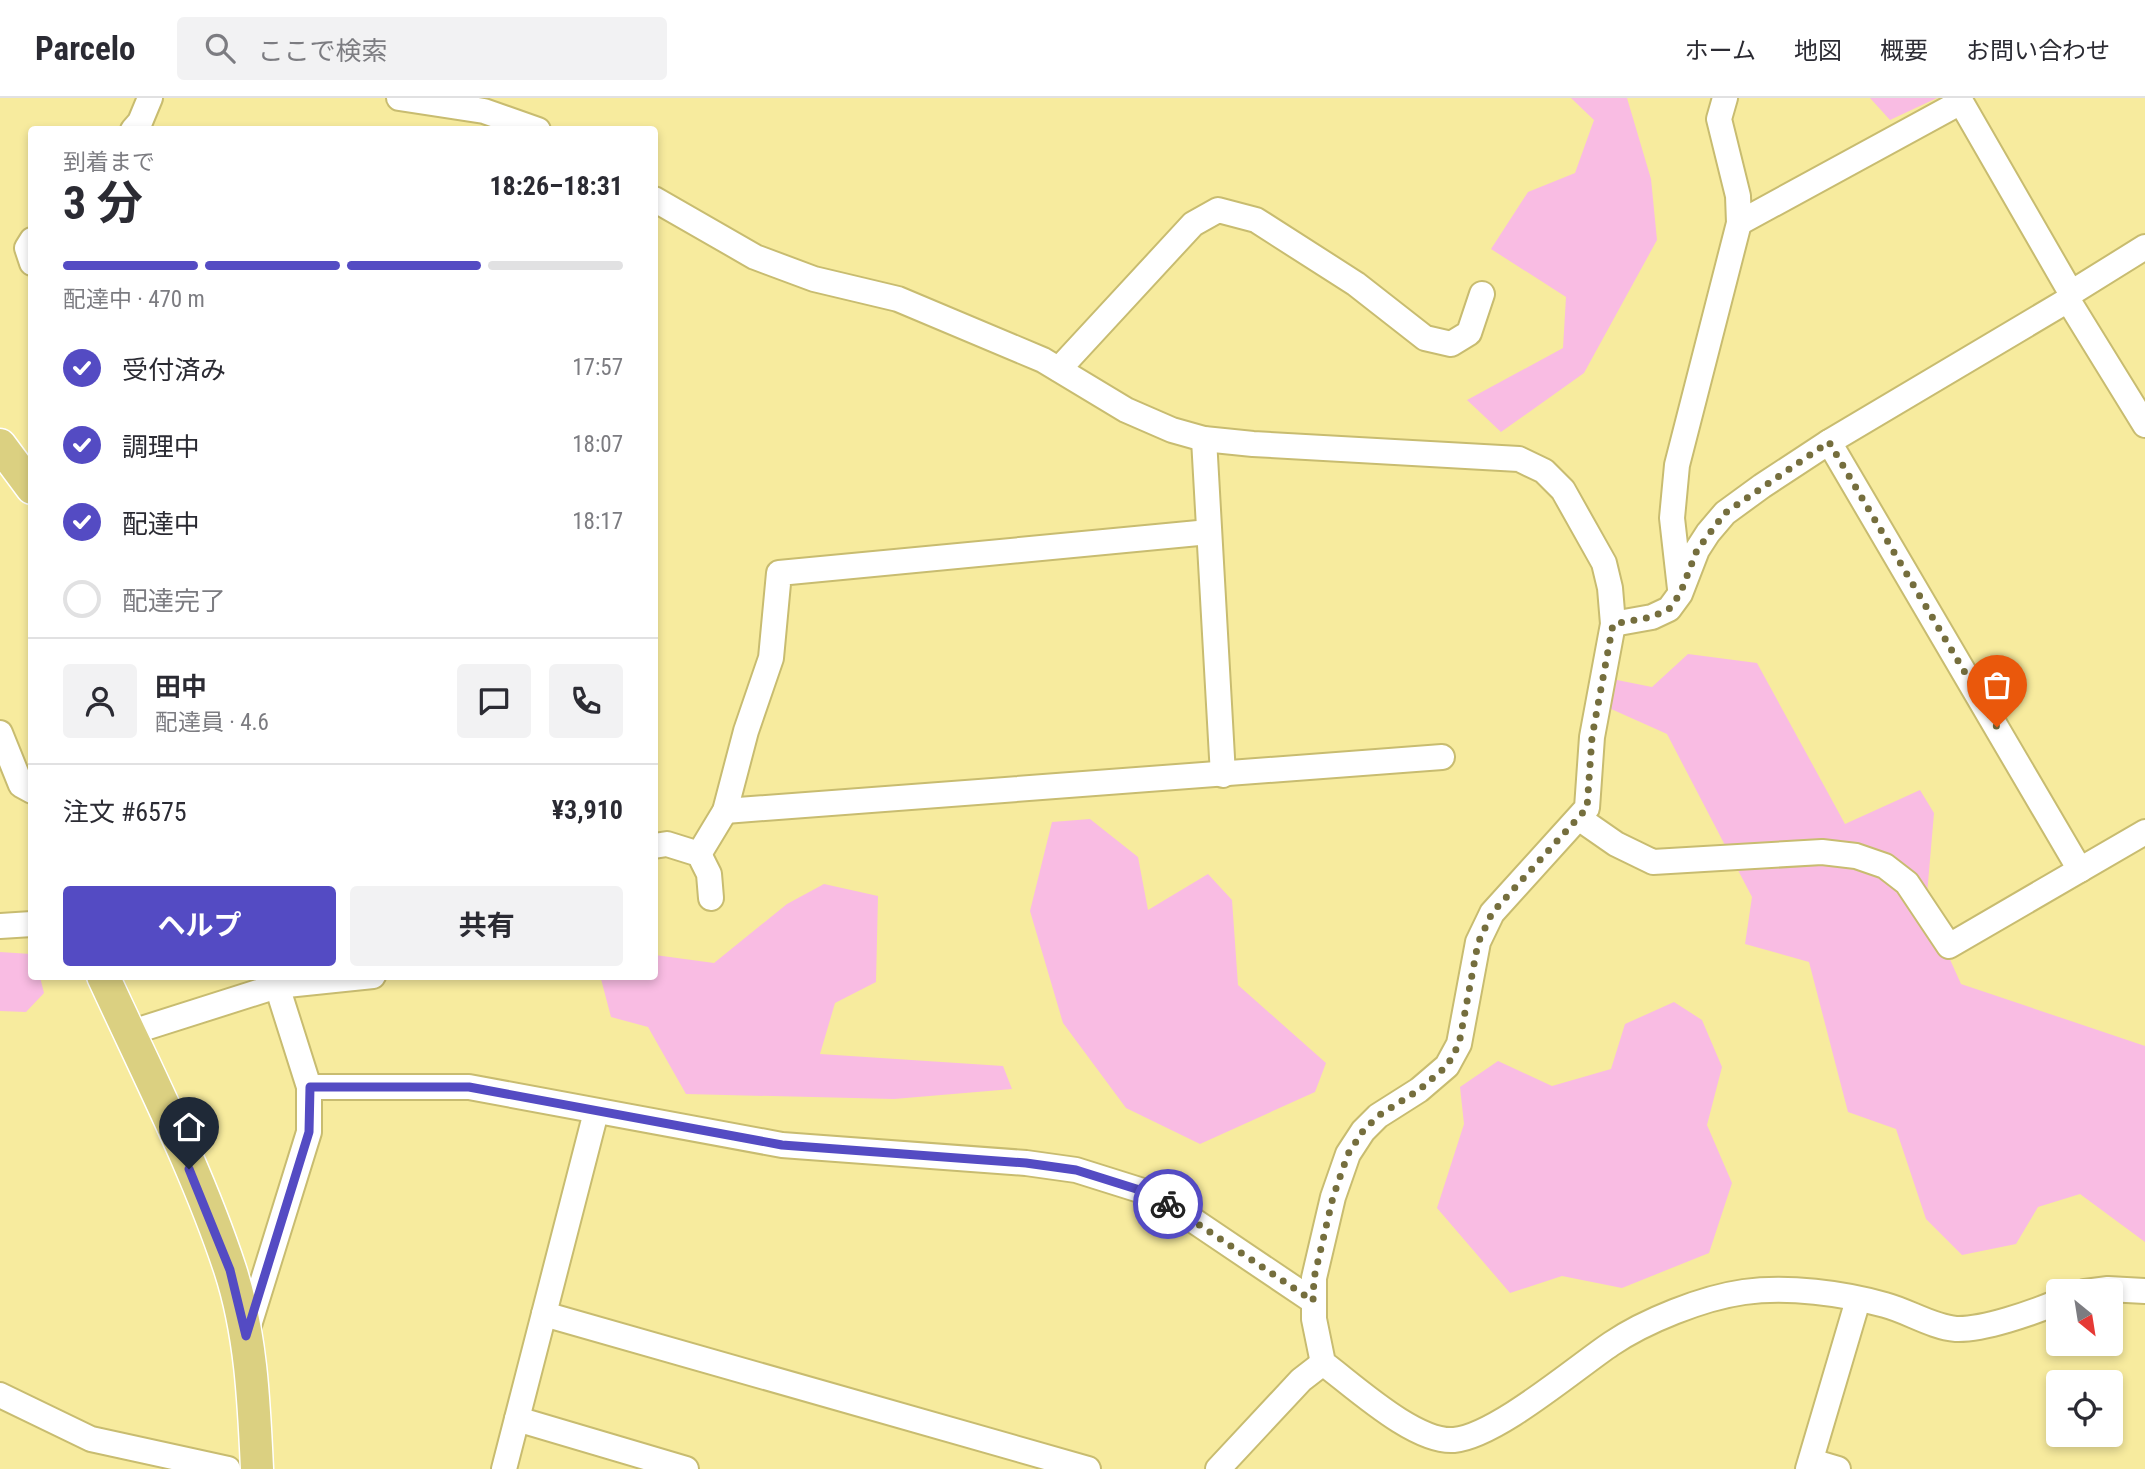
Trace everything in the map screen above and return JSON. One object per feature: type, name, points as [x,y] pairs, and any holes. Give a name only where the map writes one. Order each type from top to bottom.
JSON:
[{"type":"main road","points":[[0,445],[28,483]]},
{"type":"main road","points":[[105,980],[230,1270],[246,1336],[257,1469]]},
{"type":"street","points":[[136,126],[141,122],[150,98]]},
{"type":"street","points":[[399,98],[480,112],[525,126]]},
{"type":"street","points":[[1680,594],[1672,518],[1677,465],[1739,223],[1738,196],[1719,118],[1726,98]]},
{"type":"street","points":[[1739,223],[1961,102],[2145,425]]},
{"type":"street","points":[[658,201],[755,257],[814,279],[898,299],[1059,369],[1126,410],[1172,430],[1204,439],[1358,452],[1519,459],[1544,471],[1563,490],[1604,564],[1613,624],[1592,737],[1587,808],[1580,819],[1492,913],[1478,943],[1459,1044],[1447,1066],[1419,1090],[1378,1116],[1363,1131],[1348,1154],[1333,1197],[1314,1278],[1313,1301],[1323,1363],[1387,1411],[1433,1439],[1452,1440],[1466,1438],[1501,1420],[1614,1342],[1658,1319],[1743,1292],[1792,1290],[1885,1304],[1955,1329],[1977,1326],[2046,1306]]},
{"type":"street","points":[[1059,369],[1194,224],[1217,210],[1256,220],[1356,284],[1425,338],[1451,344],[1469,334],[1482,294]]},
{"type":"street","points":[[1613,624],[1652,617],[1669,609],[1680,594],[1697,550],[1725,513],[1829,442],[2070,297],[2145,247]]},
{"type":"street","points":[[1204,439],[1223,775]]},
{"type":"street","points":[[1829,442],[2080,870]]},
{"type":"street","points":[[699,854],[725,811],[746,731],[771,658],[779,573],[1209,532]]},
{"type":"street","points":[[0,733],[21,785],[28,789]]},
{"type":"street","points":[[725,811],[1442,757]]},
{"type":"street","points":[[1580,819],[1616,844],[1654,863],[1822,852],[1856,856],[1885,866],[1907,883],[1949,946],[2145,832]]},
{"type":"street","points":[[658,845],[667,844],[699,854],[709,874],[711,898]]},
{"type":"street","points":[[0,926],[28,925]]},
{"type":"street","points":[[129,1033],[277,986],[335,980]]},
{"type":"street","points":[[246,1336],[309,1132],[310,1087],[277,986]]},
{"type":"street","points":[[310,1087],[469,1087],[782,1145],[1026,1163],[1076,1170],[1146,1192],[1178,1210],[1313,1301]]},
{"type":"street","points":[[504,1469],[596,1112]]},
{"type":"street","points":[[2123,1290],[2145,1291]]},
{"type":"street","points":[[1838,1469],[1810,1465],[1858,1300]]},
{"type":"street","points":[[544,1314],[1088,1469]]},
{"type":"street","points":[[1219,1469],[1287,1394],[1323,1363]]},
{"type":"street","points":[[0,1395],[91,1439],[228,1469]]},
{"type":"street","points":[[517,1419],[686,1469]]},
{"type":"shaded area","points":[[1571,98],[1627,98],[1651,179],[1657,240],[1584,373],[1501,432],[1467,400],[1563,348],[1566,297],[1491,249],[1528,192],[1575,173],[1594,120]]},
{"type":"shaded area","points":[[1870,98],[1937,98],[1890,120]]},
{"type":"shaded area","points":[[1688,654],[1757,663],[1845,824],[1920,790],[1934,813],[1926,906],[1961,984],[2145,1046],[2145,1242],[2080,1194],[2038,1207],[2016,1244],[1962,1255],[1926,1219],[1896,1129],[1848,1112],[1809,962],[1745,944],[1752,897],[1667,734],[1600,704],[1607,678],[1652,687]]},
{"type":"shaded area","points":[[1090,819],[1138,857],[1148,910],[1208,874],[1232,900],[1238,985],[1326,1063],[1315,1092],[1200,1144],[1126,1108],[1063,1023],[1030,911],[1052,822]]},
{"type":"shaded area","points":[[824,884],[878,896],[876,982],[835,1003],[820,1054],[1003,1066],[1012,1089],[894,1099],[686,1094],[648,1027],[611,1017],[601,980],[658,980],[658,955],[714,963],[787,904]]},
{"type":"shaded area","points":[[0,952],[28,954],[28,980],[41,980],[44,993],[26,1012],[0,1011]]},
{"type":"shaded area","points":[[1674,1002],[1702,1020],[1722,1067],[1707,1125],[1732,1183],[1709,1253],[1622,1288],[1562,1276],[1510,1293],[1437,1208],[1464,1124],[1460,1087],[1498,1061],[1552,1086],[1611,1069],[1625,1024]]},
{"type":"way so far","points":[[1168,1204],[1313,1301],[1314,1278],[1333,1197],[1348,1154],[1363,1131],[1378,1116],[1419,1090],[1447,1066],[1459,1044],[1478,943],[1492,913],[1580,819],[1587,808],[1592,737],[1613,624],[1652,617],[1669,609],[1680,594],[1697,550],[1725,513],[1829,442],[1997,727]]},
{"type":"route","points":[[189,1169],[230,1270],[246,1336],[309,1132],[310,1087],[469,1087],[750,1141],[847,1151],[1026,1163],[1076,1170],[1146,1192],[1168,1204]]}]
